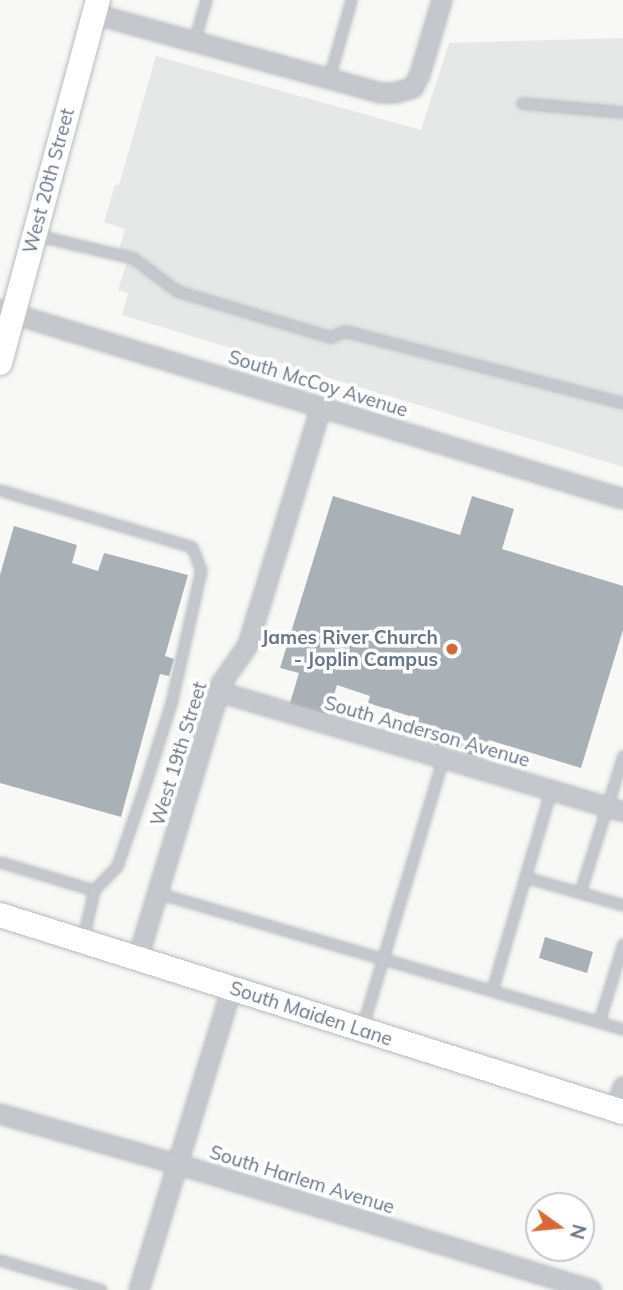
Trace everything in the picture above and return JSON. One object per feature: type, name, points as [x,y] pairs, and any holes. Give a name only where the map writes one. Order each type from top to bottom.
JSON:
[{"type":"main road","name":"West 20th Street","points":[[0,363],[6,312],[34,235],[96,7]]},
{"type":"main road","name":"South Maiden Lane","points":[[0,915],[361,1029],[621,1103]]},
{"type":"street","points":[[96,7],[194,41],[381,93],[413,88],[420,74],[442,0]]},
{"type":"street","name":"South McCoy Avenue","points":[[6,312],[623,499]]},
{"type":"street","name":"West 19th Street","points":[[138,958],[219,692],[248,645],[321,407]]},
{"type":"street","name":"South Anderson Avenue","points":[[219,692],[616,809]]},
{"type":"street","points":[[139,1290],[232,988]]},
{"type":"street","name":"South Harlem Avenue","points":[[0,1114],[177,1164],[591,1290]]},
{"type":"lane","points":[[194,41],[206,0]]},
{"type":"lane","points":[[329,78],[351,0]]},
{"type":"lane","points":[[522,103],[623,112]]},
{"type":"lane","points":[[34,235],[133,258],[177,291],[330,337],[345,331],[623,403]]},
{"type":"lane","points":[[0,490],[192,547],[201,570],[171,703],[145,785],[117,866],[94,890],[82,941]]},
{"type":"lane","points":[[580,892],[616,809],[623,756]]},
{"type":"lane","points":[[361,1029],[443,758]]},
{"type":"lane","points":[[492,990],[551,790]]},
{"type":"lane","points":[[0,862],[94,890]]},
{"type":"lane","points":[[525,877],[623,905]]},
{"type":"lane","points":[[158,893],[623,1029]]},
{"type":"lane","points":[[599,1021],[623,944]]},
{"type":"lane","points":[[0,1259],[101,1290]]},
{"type":"shaded area","points":[[623,38],[623,467],[122,315],[128,293],[118,290],[130,253],[119,250],[125,229],[104,222],[115,185],[119,185],[156,56],[421,130],[449,43]]},
{"type":"building","name":"James River Church - Joplin Campus","points":[[333,496],[460,535],[472,496],[514,509],[502,549],[623,586],[623,630],[581,768],[489,740],[483,759],[413,738],[419,719],[368,703],[370,696],[337,685],[325,724],[287,713],[299,673],[280,668]]},
{"type":"building","points":[[14,526],[77,545],[72,563],[98,571],[104,553],[188,575],[165,656],[174,659],[169,676],[160,674],[121,817],[0,783],[0,575]]},
{"type":"building","points":[[545,937],[593,952],[587,973],[539,958]]},
{"type":"place","name":"James River Church - Joplin Campus","points":[[452,649]]}]
